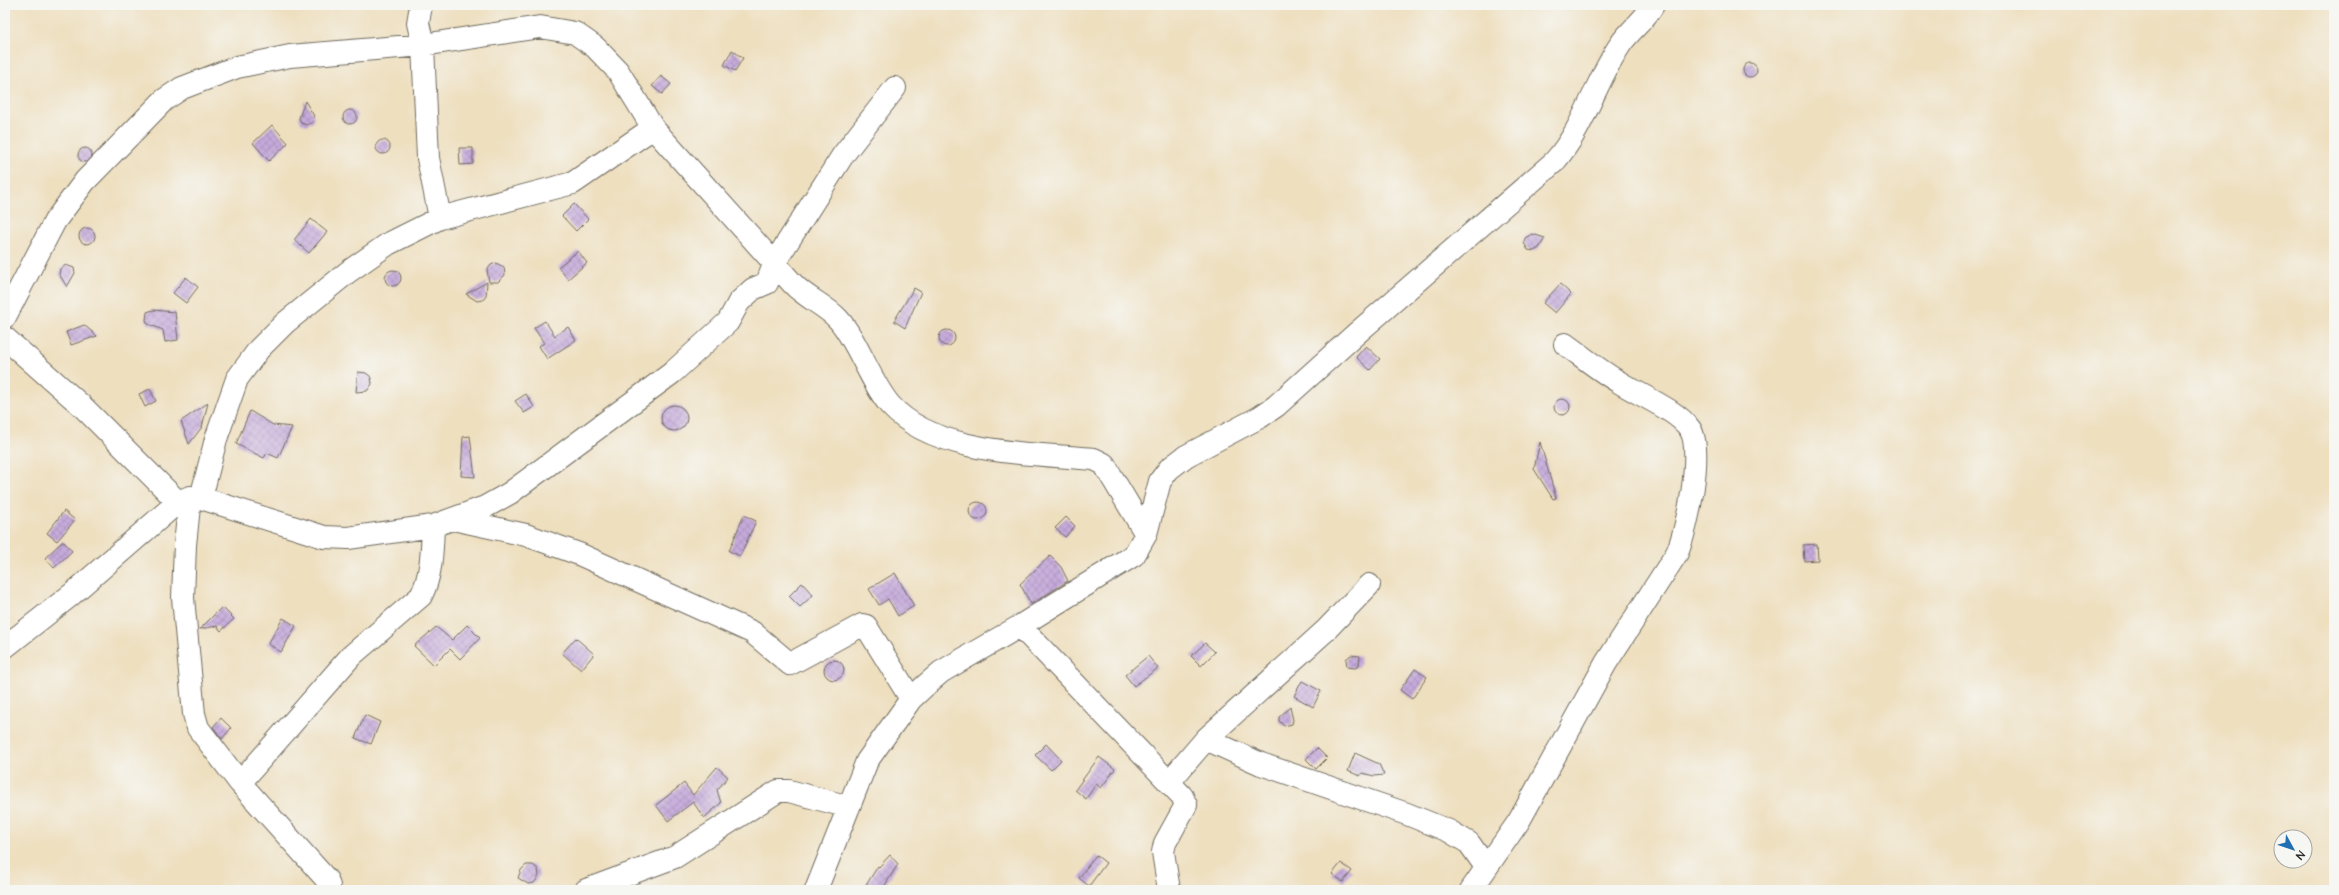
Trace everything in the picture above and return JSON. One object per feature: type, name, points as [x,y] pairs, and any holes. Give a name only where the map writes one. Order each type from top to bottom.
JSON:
[{"type":"street","points":[[421,5],[418,23],[423,45],[428,158],[440,218]]},
{"type":"street","points":[[816,890],[867,761],[911,700],[941,672],[1020,626],[1134,555],[1146,534],[1160,481],[1170,469],[1186,456],[1260,417],[1276,406],[1357,333],[1554,162],[1568,146],[1604,72],[1620,45],[1653,5]]},
{"type":"street","points":[[5,317],[55,221],[85,181],[164,100],[182,88],[237,67],[290,56],[423,45],[540,27],[575,33],[595,47],[618,70],[653,128],[803,294]]},
{"type":"street","points":[[766,283],[775,262],[843,155],[895,88]]},
{"type":"street","points":[[327,890],[329,886],[327,880],[240,783],[198,728],[194,714],[183,598],[184,544],[189,499],[216,439],[236,379],[260,349],[284,323],[348,272],[388,244],[440,218],[573,183],[653,128]]},
{"type":"street","points":[[5,338],[189,499],[324,537],[348,538],[433,526],[485,507],[510,493],[672,373],[728,322],[739,302],[752,289],[766,283],[776,281],[784,282],[839,319],[889,404],[904,418],[927,432],[956,443],[1014,451],[1094,459],[1104,464],[1146,534]]},
{"type":"street","points":[[1471,890],[1519,821],[1606,663],[1677,553],[1684,539],[1693,491],[1695,439],[1690,429],[1681,419],[1620,383],[1565,344]]},
{"type":"street","points":[[5,647],[189,499]]},
{"type":"street","points":[[453,519],[526,535],[579,554],[752,632],[790,664],[862,625],[866,626],[911,700]]},
{"type":"street","points":[[240,783],[351,656],[421,596],[426,587],[431,560],[433,526]]},
{"type":"street","points":[[1169,782],[1206,738],[1325,631],[1369,585]]},
{"type":"street","points":[[1020,626],[1182,796],[1186,805],[1165,843],[1163,852],[1169,890]]},
{"type":"street","points":[[1206,738],[1261,764],[1408,814],[1449,831],[1469,843],[1486,867]]},
{"type":"street","points":[[586,890],[675,857],[778,792],[789,791],[849,807]]},
{"type":"building","points":[[732,50],[743,58],[735,71],[724,65]]},
{"type":"building","points":[[1747,63],[1753,63],[1757,67],[1757,73],[1753,77],[1747,77],[1743,73],[1743,67]]},
{"type":"building","points":[[661,76],[671,84],[662,94],[652,86]]},
{"type":"building","points":[[305,101],[314,116],[313,122],[306,125],[301,123],[299,118]]},
{"type":"building","points":[[347,110],[353,110],[357,114],[357,120],[353,124],[347,124],[343,120],[343,114]]},
{"type":"building","points":[[272,125],[288,143],[269,161],[253,143]]},
{"type":"building","points":[[383,140],[388,142],[390,147],[388,152],[383,154],[378,152],[376,147],[378,142]]},
{"type":"building","points":[[82,148],[88,148],[92,152],[92,158],[88,162],[82,162],[78,158],[78,152]]},
{"type":"building","points":[[459,148],[473,148],[473,164],[460,165]]},
{"type":"building","points":[[574,204],[588,219],[576,231],[562,216]]},
{"type":"building","points":[[311,219],[327,232],[309,253],[294,240]]},
{"type":"building","points":[[87,228],[93,230],[95,236],[93,242],[87,244],[81,242],[79,236],[81,230]]},
{"type":"building","points":[[1532,234],[1545,238],[1539,248],[1534,251],[1528,250],[1524,243],[1525,238]]},
{"type":"building","points":[[578,251],[587,263],[568,279],[558,267]]},
{"type":"building","points":[[496,263],[504,267],[505,275],[498,282],[489,282],[487,270],[491,265]]},
{"type":"building","points":[[66,265],[74,268],[75,273],[67,287],[59,274],[60,269]]},
{"type":"building","points":[[390,270],[396,270],[401,275],[399,284],[396,286],[390,286],[385,281],[385,275]]},
{"type":"building","points":[[186,277],[198,287],[186,303],[173,293]]},
{"type":"building","points":[[487,282],[486,296],[483,300],[477,301],[466,294]]},
{"type":"building","points":[[1560,284],[1571,294],[1555,313],[1543,303]]},
{"type":"building","points":[[914,288],[921,292],[905,328],[894,321]]},
{"type":"building","points":[[153,310],[175,312],[178,340],[165,342],[163,330],[148,324],[146,320],[147,312]]},
{"type":"building","points":[[545,321],[555,336],[568,327],[576,340],[547,359],[539,346],[544,343],[534,328]]},
{"type":"building","points":[[84,325],[97,336],[71,345],[66,332]]},
{"type":"building","points":[[944,330],[950,330],[955,335],[953,344],[950,346],[944,346],[939,341],[939,335]]},
{"type":"building","points":[[1366,346],[1380,359],[1370,370],[1356,357]]},
{"type":"building","points":[[358,372],[366,373],[371,377],[372,384],[367,391],[356,392]]},
{"type":"building","points":[[150,389],[156,401],[145,407],[139,394]]},
{"type":"building","points":[[526,394],[534,407],[524,413],[515,401]]},
{"type":"building","points":[[1559,399],[1565,399],[1570,404],[1568,413],[1565,415],[1559,415],[1554,410],[1554,404]]},
{"type":"building","points":[[208,403],[202,427],[189,444],[181,421]]},
{"type":"building","points":[[674,405],[683,409],[687,418],[683,427],[674,431],[665,427],[661,418],[665,409]]},
{"type":"building","points":[[250,411],[273,425],[292,427],[278,458],[267,453],[264,458],[236,444]]},
{"type":"building","points":[[470,436],[475,477],[461,476],[463,437]]},
{"type":"building","points":[[1540,442],[1556,498],[1553,499],[1534,469]]},
{"type":"building","points":[[978,502],[984,505],[987,511],[984,517],[978,520],[972,517],[969,511],[972,505]]},
{"type":"building","points":[[64,511],[75,520],[57,541],[47,533]]},
{"type":"building","points":[[744,515],[756,521],[740,556],[729,551]]},
{"type":"building","points":[[1066,517],[1075,526],[1065,537],[1055,528]]},
{"type":"building","points":[[63,541],[72,551],[54,568],[45,558]]},
{"type":"building","points":[[1817,544],[1818,560],[1804,561],[1803,545]]},
{"type":"building","points":[[1050,556],[1061,567],[1068,581],[1031,604],[1020,584]]},
{"type":"building","points":[[895,573],[914,606],[898,616],[888,599],[879,605],[869,589]]},
{"type":"building","points":[[802,583],[813,595],[800,607],[789,596]]},
{"type":"building","points":[[222,607],[234,619],[221,631],[217,626],[200,629]]},
{"type":"building","points":[[283,618],[296,626],[281,652],[268,644]]},
{"type":"building","points":[[467,625],[480,638],[460,659],[450,649],[434,665],[414,646],[436,627],[452,640]]},
{"type":"building","points":[[576,638],[594,654],[581,670],[562,653]]},
{"type":"building","points":[[1205,643],[1215,652],[1201,666],[1191,656]]},
{"type":"building","points":[[1351,655],[1360,656],[1359,666],[1355,668],[1347,667],[1346,659]]},
{"type":"building","points":[[1148,656],[1158,668],[1134,686],[1125,675]]},
{"type":"building","points":[[834,660],[841,663],[844,670],[841,677],[834,680],[827,677],[824,670],[827,663]]},
{"type":"building","points":[[1415,669],[1427,677],[1412,699],[1400,690]]},
{"type":"building","points":[[1302,681],[1321,691],[1313,707],[1294,696]]},
{"type":"building","points":[[1290,707],[1293,720],[1292,724],[1284,726],[1279,721],[1279,717]]},
{"type":"building","points":[[365,715],[380,722],[371,744],[355,738]]},
{"type":"building","points":[[221,718],[231,728],[222,739],[213,727]]},
{"type":"building","points":[[1046,744],[1061,760],[1051,770],[1035,755]]},
{"type":"building","points":[[1317,748],[1327,758],[1316,769],[1306,759]]},
{"type":"building","points":[[1355,753],[1379,764],[1384,775],[1374,776],[1362,773],[1360,776],[1348,771]]},
{"type":"building","points":[[1099,757],[1115,769],[1101,788],[1096,784],[1086,799],[1075,790]]},
{"type":"building","points":[[717,767],[728,777],[717,790],[721,803],[704,818],[693,802],[668,821],[656,805],[684,783],[693,795]]},
{"type":"building","points":[[890,855],[898,864],[882,890],[863,890],[878,866],[879,867]]},
{"type":"building","points":[[1096,855],[1106,863],[1089,886],[1079,878]]},
{"type":"building","points":[[1341,863],[1352,871],[1343,882],[1332,874]]},
{"type":"building","points":[[526,865],[533,865],[538,869],[539,876],[534,883],[528,884],[518,878],[521,870]]}]
